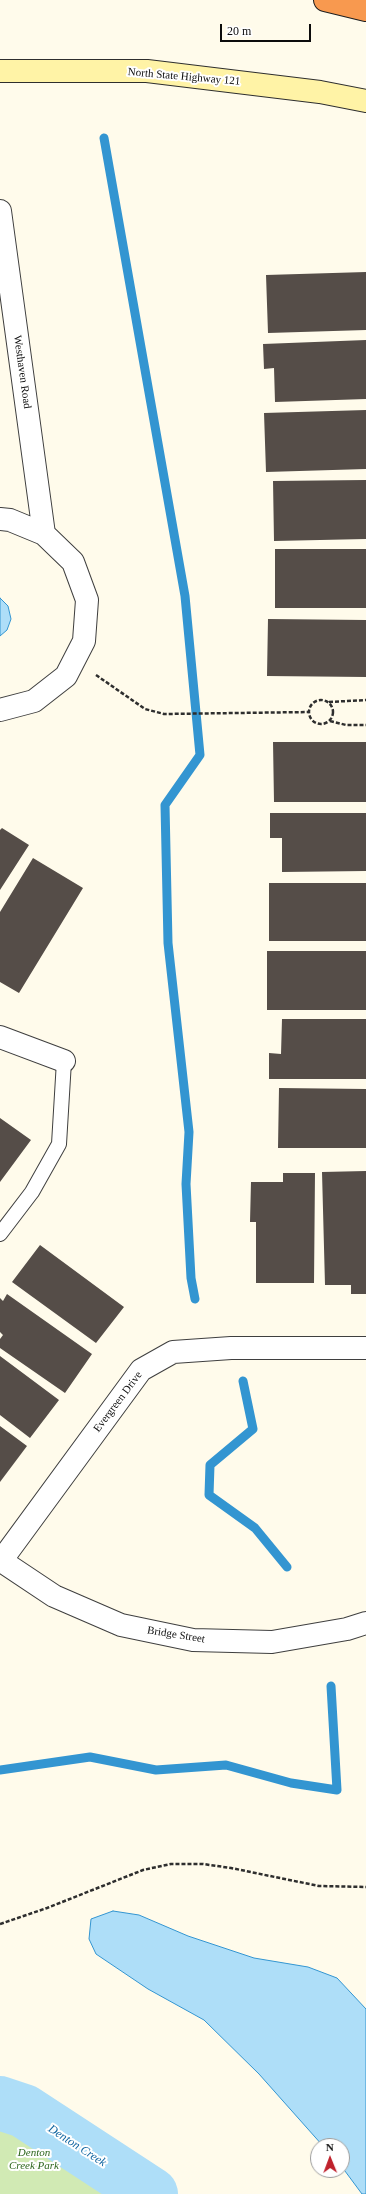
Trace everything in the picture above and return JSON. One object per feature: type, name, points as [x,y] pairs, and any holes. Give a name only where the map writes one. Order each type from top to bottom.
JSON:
[{"type":"highway","points":[[325,0],[366,10]]},
{"type":"main road","name":"North State Highway 121","points":[[0,71],[147,71],[320,92],[366,101]]},
{"type":"street","name":"Westhaven Road","points":[[0,211],[44,534]]},
{"type":"street","points":[[0,519],[10,520],[44,534],[73,562],[87,600],[84,641],[66,676],[34,701],[0,710]]},
{"type":"street","points":[[0,1037],[64,1061]]},
{"type":"street","name":"Evergreen Drive","points":[[0,1561],[141,1370],[172,1352],[231,1348],[366,1348]]},
{"type":"street","name":"Bridge Street","points":[[0,1561],[54,1596],[121,1625],[193,1640],[272,1642],[347,1629],[366,1623]]},
{"type":"lane","points":[[0,1234],[32,1192],[59,1144],[64,1061]]},
{"type":"path","points":[[74,659],[122,695],[145,708],[176,716],[310,712]]},
{"type":"path","points":[[366,700],[328,702],[322,700],[314,702],[310,712],[311,717],[317,723],[329,721],[346,725],[366,725]]},
{"type":"path","points":[[328,702],[333,712],[329,721]]},
{"type":"path","points":[[0,1924],[47,1908],[143,1870],[171,1864],[203,1864],[231,1868],[319,1886],[366,1887]]},
{"type":"green space","name":"Denton Creek Park","points":[[0,2103],[24,2111],[151,2194],[0,2194]]},
{"type":"water","points":[[0,598],[8,606],[11,619],[7,630],[0,636]]},
{"type":"water","points":[[113,1911],[139,1915],[188,1936],[254,1958],[308,1967],[337,1978],[366,2009],[366,2194],[362,2194],[350,2178],[350,2138],[316,2138],[259,2074],[204,2020],[148,1989],[96,1954],[89,1939],[91,1919]]},
{"type":"building","points":[[366,272],[366,330],[268,333],[266,275]]},
{"type":"building","points":[[366,340],[366,399],[275,402],[274,368],[264,369],[263,344]]},
{"type":"building","points":[[366,410],[366,469],[266,472],[264,413]]},
{"type":"building","points":[[366,480],[366,539],[274,541],[273,481]]},
{"type":"building","points":[[275,549],[366,549],[366,608],[275,608]]},
{"type":"building","points":[[268,619],[366,620],[366,677],[267,676]]},
{"type":"building","points":[[273,742],[366,742],[366,802],[274,802]]},
{"type":"building","points":[[270,813],[366,813],[366,871],[282,872],[282,838],[270,838]]},
{"type":"building","points":[[2,828],[29,845],[0,890],[0,830]]},
{"type":"building","points":[[33,858],[83,888],[19,993],[0,982],[0,912]]},
{"type":"building","points":[[269,883],[366,883],[366,941],[269,941]]},
{"type":"building","points":[[267,951],[366,951],[366,1010],[267,1010]]},
{"type":"building","points":[[282,1019],[366,1019],[366,1079],[269,1079],[269,1053],[281,1054]]},
{"type":"building","points":[[279,1088],[366,1089],[366,1148],[278,1148]]},
{"type":"building","points":[[0,1118],[31,1140],[0,1182]]},
{"type":"building","points":[[366,1171],[366,1294],[351,1294],[351,1285],[325,1285],[322,1172]]},
{"type":"building","points":[[283,1173],[315,1173],[314,1283],[256,1283],[256,1222],[250,1222],[251,1182],[283,1182]]},
{"type":"building","points":[[40,1245],[124,1307],[96,1343],[12,1282]]},
{"type":"building","points":[[7,1294],[92,1354],[65,1393],[0,1348],[0,1339],[3,1335],[0,1332],[0,1298],[3,1301]]},
{"type":"building","points":[[0,1356],[59,1400],[30,1438],[0,1415]]},
{"type":"building","points":[[0,1426],[27,1446],[0,1482]]},
{"type":"waterway","points":[[104,138],[185,596],[200,755],[165,805],[168,943],[189,1132],[186,1184],[191,1278],[195,1299]]},
{"type":"waterway","points":[[243,1381],[253,1429],[210,1465],[209,1495],[255,1528],[287,1567]]},
{"type":"waterway","points":[[0,1770],[90,1757],[156,1770],[226,1765],[291,1783],[337,1790],[331,1686]]},
{"type":"waterway","name":"Denton Creek","points":[[0,2103],[24,2111],[151,2194]]}]
